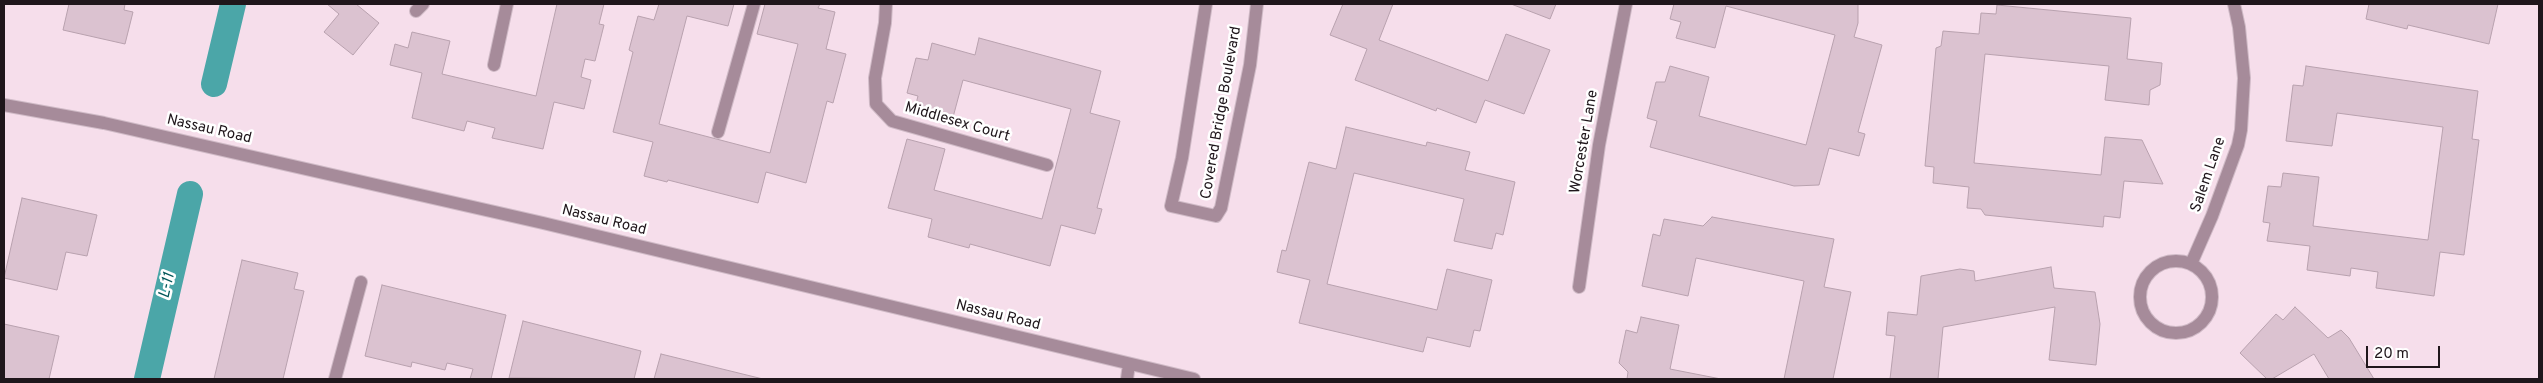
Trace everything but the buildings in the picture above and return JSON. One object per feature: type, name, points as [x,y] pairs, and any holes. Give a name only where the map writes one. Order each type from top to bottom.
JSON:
[{"type":"street","points":[[494,65],[507,4]]},
{"type":"street","points":[[718,132],[754,4]]},
{"type":"street","name":"Middlesex Court","points":[[886,4],[885,23],[875,78],[876,104],[892,121],[1047,165]]},
{"type":"street","name":"Covered Bridge Boulevard","points":[[1206,4],[1182,158],[1171,206],[1216,216],[1221,208],[1250,65],[1257,4]]},
{"type":"street","name":"Worcester Lane","points":[[1579,287],[1599,145],[1626,4]]},
{"type":"street","name":"Salem Lane","points":[[2191,264],[2216,207],[2238,145],[2241,130],[2244,78],[2239,27],[2234,4]]},
{"type":"street","name":"Nassau Road","points":[[4,105],[104,123],[514,216],[1186,378]]},
{"type":"street","points":[[2179,260],[2191,264],[2201,271],[2208,281],[2212,293],[2211,306],[2206,317],[2198,326],[2187,331],[2165,332],[2155,327],[2147,319],[2141,308],[2139,296],[2142,284],[2156,266],[2168,261],[2179,260]]},
{"type":"street","points":[[335,379],[360,282]]},
{"type":"street","points":[[1127,379],[1129,364]]},
{"type":"waterway","name":"L-11","points":[[214,84],[233,4]]},
{"type":"waterway","name":"L-11","points":[[147,379],[190,194]]}]
